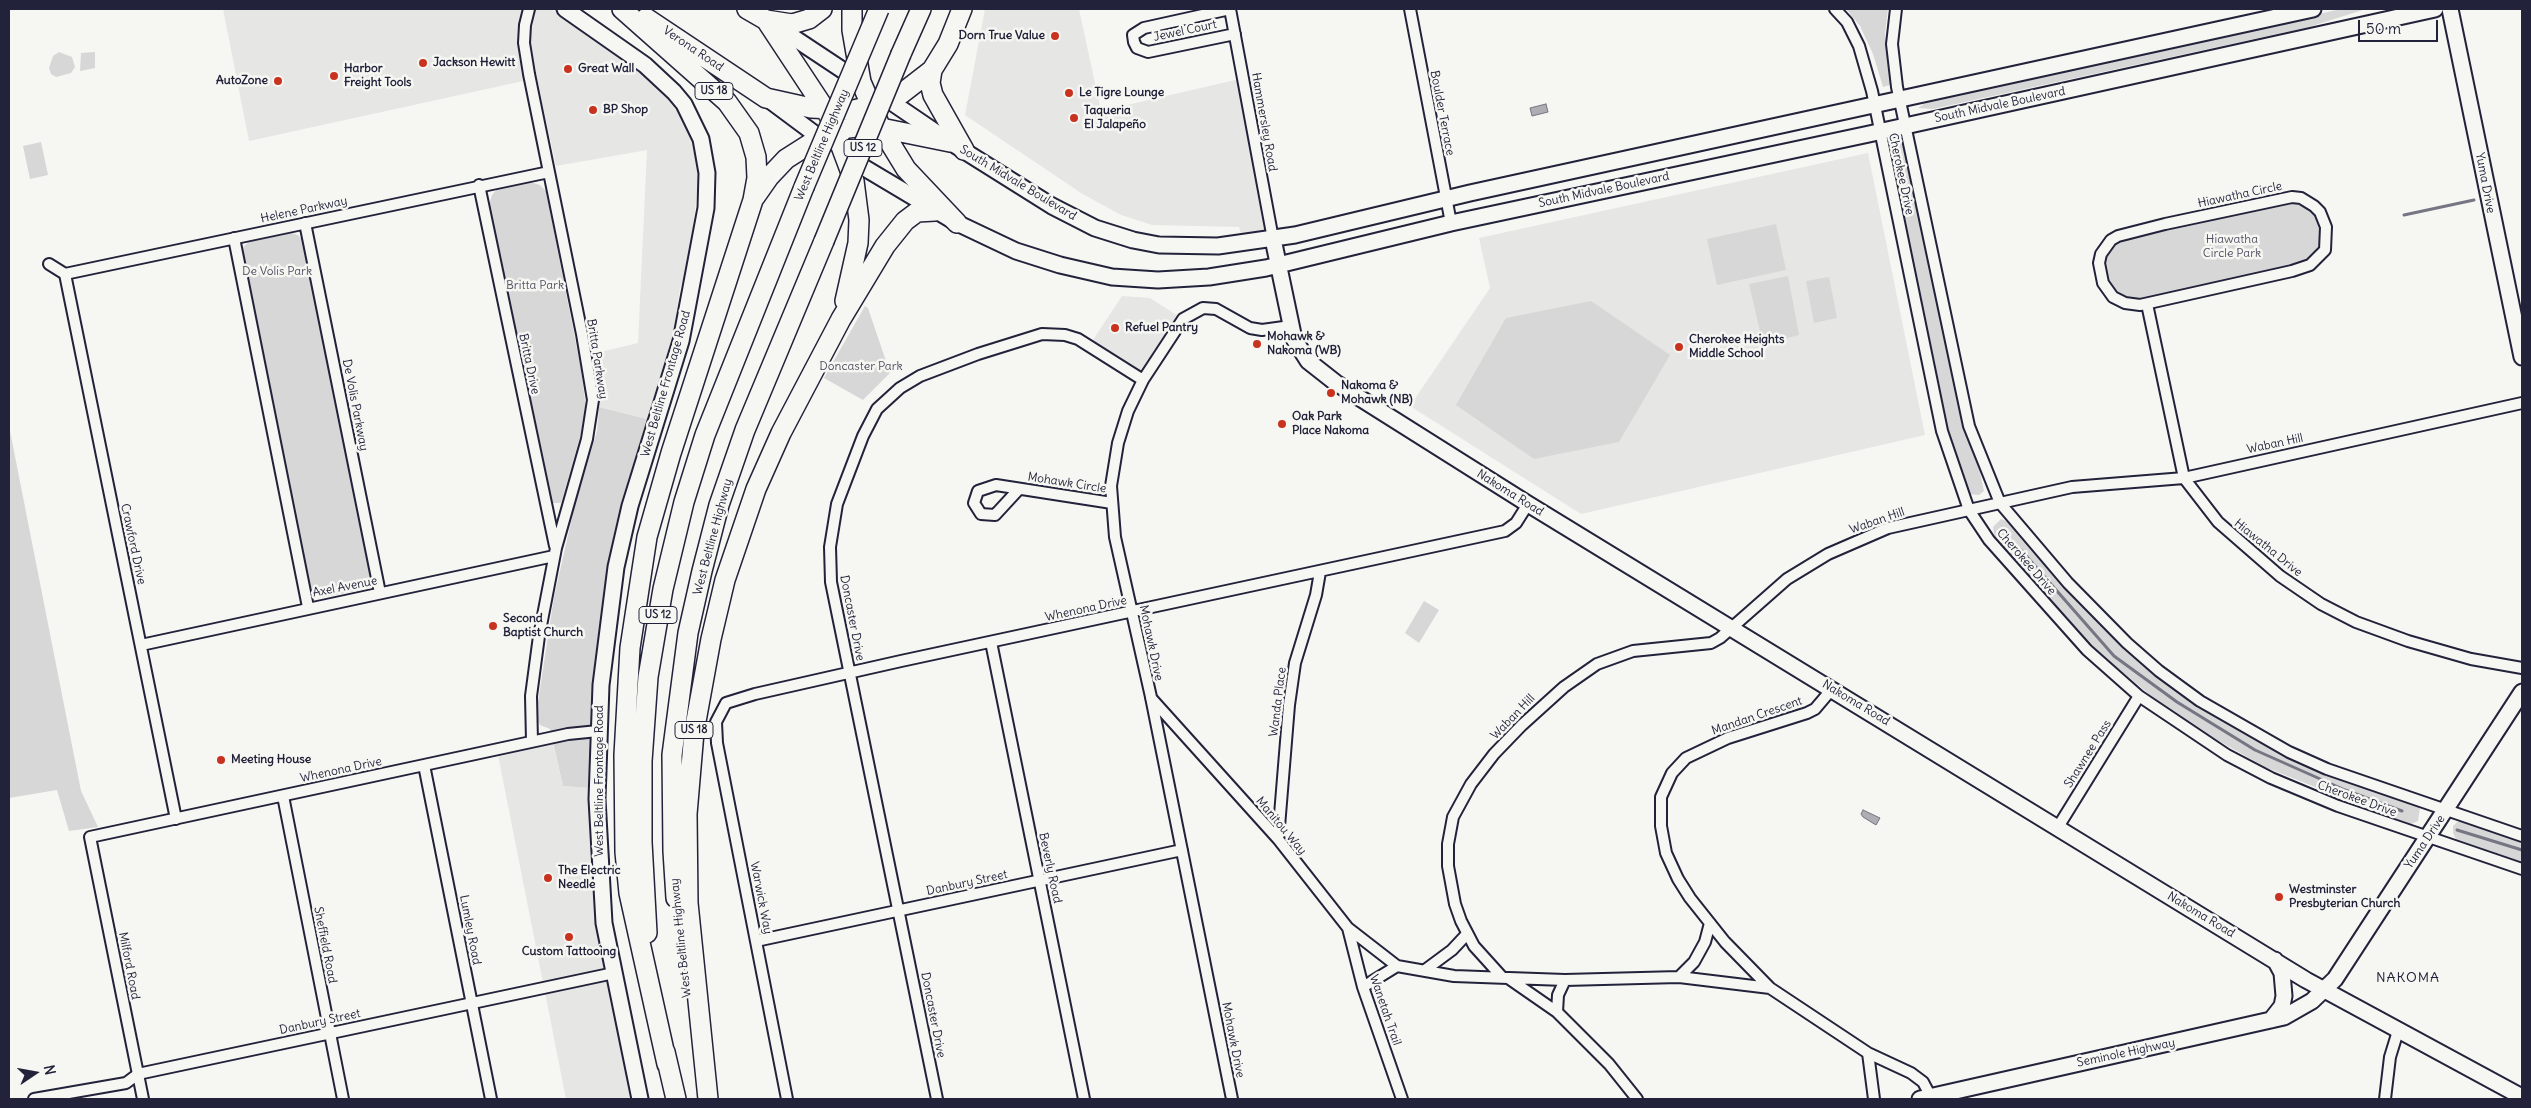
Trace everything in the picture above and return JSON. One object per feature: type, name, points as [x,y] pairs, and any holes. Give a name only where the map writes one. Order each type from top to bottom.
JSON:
[{"type":"highway","name":"US 18","points":[[622,9],[727,102],[749,133],[756,157],[757,178],[753,200],[671,454],[647,537],[630,648],[624,755],[625,852],[635,922],[667,1064]]},
{"type":"highway","name":"Verona Road","points":[[632,9],[766,98]]},
{"type":"highway","name":"US 18","points":[[708,1099],[690,921],[687,858],[689,776],[700,696],[725,580],[743,522],[781,433],[841,319],[856,252],[859,220],[854,181],[837,131],[826,110],[766,20],[746,9]]},
{"type":"highway","points":[[766,20],[779,24],[801,23],[815,16],[822,9]]},
{"type":"highway","points":[[852,9],[852,30],[861,82],[870,106],[906,169],[957,223]]},
{"type":"highway","name":"West Beltline Highway","points":[[676,1099],[667,1064],[648,944],[641,814],[644,723],[655,631],[675,536],[702,444],[804,187],[879,9]]},
{"type":"highway","name":"West Beltline Highway","points":[[708,1099],[686,994],[677,913],[672,792],[676,715],[688,633],[719,505],[755,404],[921,9]]},
{"type":"highway","points":[[766,98],[826,110],[854,110],[888,100],[916,84],[932,70],[948,44],[962,9]]},
{"type":"highway","points":[[932,70],[930,83],[933,95],[957,146]]},
{"type":"highway","points":[[753,200],[769,177],[786,159],[819,138],[837,131],[860,126],[881,128],[957,146]]},
{"type":"highway","points":[[841,319],[885,246],[905,221],[917,212],[935,211]]},
{"type":"main road","name":"West Beltline Frontage Road","points":[[565,9],[645,65],[674,92],[684,104],[701,139],[707,173],[706,208],[684,326],[630,506],[616,567],[604,644],[598,731],[600,872],[604,923],[640,1099]]},
{"type":"main road","name":"South Midvale Boulevard","points":[[766,20],[1052,206],[1095,228],[1114,234],[1159,245],[1189,247],[1273,239],[1446,199],[2313,9]]},
{"type":"main road","name":"South Midvale Boulevard","points":[[801,125],[846,157],[935,211],[1016,250],[1060,265],[1112,277],[1158,280],[1195,279],[1228,275],[1278,265],[1451,223],[1879,132],[2405,12],[2436,9]]},
{"type":"main road","name":"Yuma Drive","points":[[2450,9],[2522,357]]},
{"type":"main road","name":"Verona Road","points":[[766,98],[801,125]]},
{"type":"main road","name":"Nakoma Road","points":[[1273,239],[1291,326],[1300,351],[1308,361],[1336,383],[1528,504],[2275,960],[2398,1031],[2522,1097]]},
{"type":"main road","name":"Yuma Drive","points":[[2325,990],[2447,809],[2522,692]]},
{"type":"main road","points":[[2271,1020],[2282,1006],[2284,996],[2282,973],[2275,960]]},
{"type":"main road","name":"Seminole Highway","points":[[1925,1098],[2271,1020],[2295,1012],[2325,990]]},
{"type":"street","name":"Britta Parkway","points":[[529,9],[525,25],[524,43],[591,382],[592,400],[587,439],[555,552],[531,696],[532,741]]},
{"type":"street","name":"Hammersley Road","points":[[1230,9],[1273,239]]},
{"type":"street","name":"Jewel Court","points":[[1230,9],[1144,28],[1133,35],[1134,42],[1137,48],[1148,52],[1235,34]]},
{"type":"street","name":"Boulder Terrace","points":[[1410,9],[1451,223]]},
{"type":"street","name":"Cherokee Drive","points":[[1835,9],[1846,22],[1860,46],[1942,431],[1968,510],[2005,559],[2087,650],[2140,696],[2227,755],[2271,778],[2338,806],[2522,869]]},
{"type":"street","name":"Cherokee Drive","points":[[1896,9],[1892,44],[1900,100],[1969,426],[2000,503],[2068,583],[2127,643],[2159,671],[2200,701],[2235,723],[2320,766],[2522,836]]},
{"type":"street","name":"Helene Parkway","points":[[65,274],[479,185],[549,172]]},
{"type":"street","name":"Britta Drive","points":[[479,185],[555,552]]},
{"type":"street","name":"Hiawatha Circle","points":[[2282,198],[2301,198],[2320,212],[2326,227],[2327,242],[2322,255],[2310,265],[2292,271],[2147,304],[2125,303],[2106,290],[2099,272],[2099,263],[2104,247],[2111,240],[2165,224],[2282,198]]},
{"type":"street","name":"De Volis Parkway","points":[[305,223],[380,593]]},
{"type":"street","points":[[234,238],[308,607]]},
{"type":"street","points":[[49,264],[65,274]]},
{"type":"street","name":"Crawford Drive","points":[[65,274],[176,819]]},
{"type":"street","name":"Hiawatha Drive","points":[[2147,304],[2184,478],[2218,522],[2280,576],[2321,604],[2356,622],[2408,641],[2471,659],[2522,668]]},
{"type":"street","name":"Mohawk Drive","points":[[1232,1099],[1133,612],[1115,537],[1111,486],[1118,443],[1143,380],[1184,319],[1203,308],[1216,309],[1256,329],[1264,330],[1291,326]]},
{"type":"street","name":"Doncaster Drive","points":[[937,1099],[831,582],[830,547],[838,504],[863,436],[877,409],[900,388],[920,376],[1042,334],[1065,334],[1078,339],[1143,380]]},
{"type":"street","name":"Waban Hill","points":[[1505,977],[1474,946],[1467,934],[1456,904],[1450,878],[1448,854],[1450,830],[1460,801],[1494,754],[1546,700],[1597,664],[1633,651],[1702,646],[1720,638],[1787,579],[1828,554],[1888,528],[2072,487],[2184,478],[2522,403]]},
{"type":"street","name":"Mohawk Circle","points":[[1019,488],[1112,503]]},
{"type":"street","name":"Whenona Drive","points":[[726,703],[755,694],[850,673],[1506,531],[1516,523],[1528,504]]},
{"type":"street","name":"Axel Avenue","points":[[141,645],[308,607],[380,593],[555,552]]},
{"type":"street","name":"Wanda Place","points":[[1278,839],[1288,705],[1295,663],[1316,595],[1320,572]]},
{"type":"street","name":"Beverly Road","points":[[991,642],[1084,1099]]},
{"type":"street","name":"Mandan Crescent","points":[[1832,689],[1815,709],[1807,713],[1758,727],[1704,748],[1686,758],[1672,772],[1665,784],[1660,809],[1666,853],[1678,879],[1710,923],[1770,988],[1868,1053],[1911,1073],[1923,1082],[1925,1098]]},
{"type":"street","name":"Shawnee Pass","points":[[2058,827],[2140,696]]},
{"type":"street","name":"Manitou Way","points":[[1150,697],[1278,839],[1348,928],[1397,966],[1454,976],[1505,977]]},
{"type":"street","name":"Warwick Way","points":[[726,703],[716,722],[717,743],[787,1099]]},
{"type":"street","name":"Whenona Drive","points":[[90,837],[532,741],[568,734],[598,731]]},
{"type":"street","name":"Lumley Road","points":[[424,765],[491,1099]]},
{"type":"street","name":"Sheffield Road","points":[[283,796],[343,1099]]},
{"type":"street","name":"Milford Road","points":[[90,837],[143,1099]]},
{"type":"street","name":"Danbury Street","points":[[756,941],[1182,850]]},
{"type":"street","points":[[1679,977],[1694,962],[1705,942],[1710,923]]},
{"type":"street","name":"Wanetah Trail","points":[[1348,928],[1363,987],[1402,1099]]},
{"type":"street","points":[[1425,970],[1452,950],[1467,934]]},
{"type":"street","points":[[1363,987],[1397,966]]},
{"type":"street","name":"Danbury Street","points":[[34,1099],[126,1083],[138,1074],[614,973]]},
{"type":"street","points":[[1505,977],[1565,980],[1679,977],[1770,988]]},
{"type":"street","points":[[1505,977],[1557,1012],[1609,1064],[1637,1099]]},
{"type":"street","points":[[1557,1012],[1558,995],[1565,980]]},
{"type":"street","points":[[2386,1099],[2390,1057],[2398,1031]]},
{"type":"street","points":[[1868,1053],[1874,1099]]},
{"type":"shaded area","points":[[223,9],[551,9],[627,62],[659,88],[679,113],[690,135],[699,174],[689,265],[680,288],[674,334],[647,419],[599,407],[598,380],[592,354],[638,343],[647,150],[556,166],[537,78],[249,141]]},
{"type":"shaded area","points":[[985,9],[1079,9],[1101,111],[1244,78],[1273,239],[1244,243],[1239,227],[1152,225],[1121,215],[1081,193],[965,115]]},
{"type":"shaded area","points":[[1546,104],[1548,112],[1532,116],[1530,108]]},
{"type":"shaded area","name":"Cherokee Heights Middle School","points":[[1868,153],[1925,435],[1581,514],[1410,406],[1490,288],[1479,238]]},
{"type":"shaded area","points":[[1122,296],[1150,298],[1183,319],[1143,380],[1089,346]]},
{"type":"shaded area","points":[[553,744],[563,786],[590,788],[596,928],[631,1099],[566,1099],[498,755]]},
{"type":"shaded area","points":[[1863,810],[1880,818],[1876,825],[1863,817],[1861,814]]},
{"type":"green space","points":[[1846,9],[1888,9],[1885,33],[1890,85],[1883,87],[1873,54],[1860,26]]},
{"type":"green space","points":[[2341,9],[2366,9],[2309,27],[1933,109],[1918,108],[1931,99]]},
{"type":"green space","points":[[59,52],[72,57],[75,67],[71,73],[56,77],[51,74],[49,68],[53,56]]},
{"type":"green space","points":[[95,52],[95,68],[80,71],[81,53]]},
{"type":"green space","points":[[41,142],[48,175],[30,179],[23,146]]},
{"type":"green space","points":[[1905,144],[1967,434],[1979,468],[1984,491],[1979,495],[1968,494],[1964,488],[1946,424],[1890,151],[1891,145]]},
{"type":"green space","name":"Britta Park","points":[[530,182],[540,185],[546,191],[581,369],[586,408],[581,433],[561,503],[551,503],[549,496],[489,204],[492,195],[498,188]]},
{"type":"green space","name":"Hiawatha Circle Park","points":[[2283,203],[2299,203],[2305,206],[2315,215],[2319,222],[2322,236],[2320,248],[2307,260],[2291,266],[2140,300],[2127,298],[2116,293],[2107,281],[2104,264],[2106,255],[2114,244],[2120,241]]},
{"type":"green space","points":[[1776,224],[1786,270],[1717,285],[1707,239]]},
{"type":"green space","name":"De Volis Park","points":[[291,233],[298,235],[303,241],[372,580],[365,589],[320,598],[311,592],[242,254],[244,246],[249,242]]},
{"type":"green space","points":[[1788,276],[1799,335],[1763,344],[1749,284]]},
{"type":"green space","points":[[1829,277],[1837,318],[1814,323],[1806,281]]},
{"type":"green space","points":[[1591,301],[1670,355],[1619,442],[1534,459],[1456,405],[1506,318]]},
{"type":"green space","name":"Doncaster Park","points":[[865,306],[868,308],[890,373],[863,400],[824,378]]},
{"type":"green space","points":[[599,407],[647,419],[619,512],[612,544],[595,668],[590,788],[563,786],[550,729],[540,725],[536,715],[554,597],[574,509],[597,431]]},
{"type":"green space","points":[[9,426],[81,791],[98,827],[69,831],[57,790],[9,798]]},
{"type":"green space","points":[[2001,519],[2009,522],[2105,627],[2223,720],[2415,803],[2420,808],[2418,821],[2411,824],[2390,817],[2265,767],[2189,724],[2150,695],[2093,647],[1995,539],[1993,527]]},
{"type":"green space","points":[[1424,601],[1439,610],[1419,643],[1405,633]]},
{"type":"green space","points":[[2465,820],[2522,839],[2522,862],[2456,839],[2453,833],[2453,826],[2457,822]]},
{"type":"waterway","points":[[2404,215],[2474,200]]},
{"type":"waterway","points":[[2021,550],[2114,656],[2177,702],[2255,750],[2345,790],[2402,811]]},
{"type":"waterway","points":[[2457,830],[2522,850]]},
{"type":"place","name":"Dorn True Value","points":[[1055,36]]},
{"type":"place","name":"Jackson Hewitt","points":[[423,63]]},
{"type":"place","name":"Great Wall","points":[[568,69]]},
{"type":"place","name":"Harbor Freight Tools","points":[[334,76]]},
{"type":"place","name":"AutoZone","points":[[278,81]]},
{"type":"place","name":"Le Tigre Lounge","points":[[1069,93]]},
{"type":"place","name":"BP Shop","points":[[593,110]]},
{"type":"place","name":"Taqueria El Jalapeño","points":[[1074,118]]},
{"type":"place","name":"Refuel Pantry","points":[[1115,328]]},
{"type":"place","name":"Mohawk & Nakoma (WB)","points":[[1257,344]]},
{"type":"place","name":"Cherokee Heights Middle School","points":[[1679,347]]},
{"type":"place","name":"Nakoma & Mohawk (NB)","points":[[1331,393]]},
{"type":"place","name":"Oak Park Place Nakoma","points":[[1282,424]]},
{"type":"place","name":"Second Baptist Church","points":[[493,626]]},
{"type":"place","name":"Meeting House","points":[[221,760]]},
{"type":"place","name":"The Electric Needle","points":[[548,878]]},
{"type":"place","name":"Westminster Presbyterian Church","points":[[2279,897]]},
{"type":"place","name":"Custom Tattooing","points":[[569,937]]},
{"type":"district","name":"NAKOMA","points":[[2408,978]]}]
